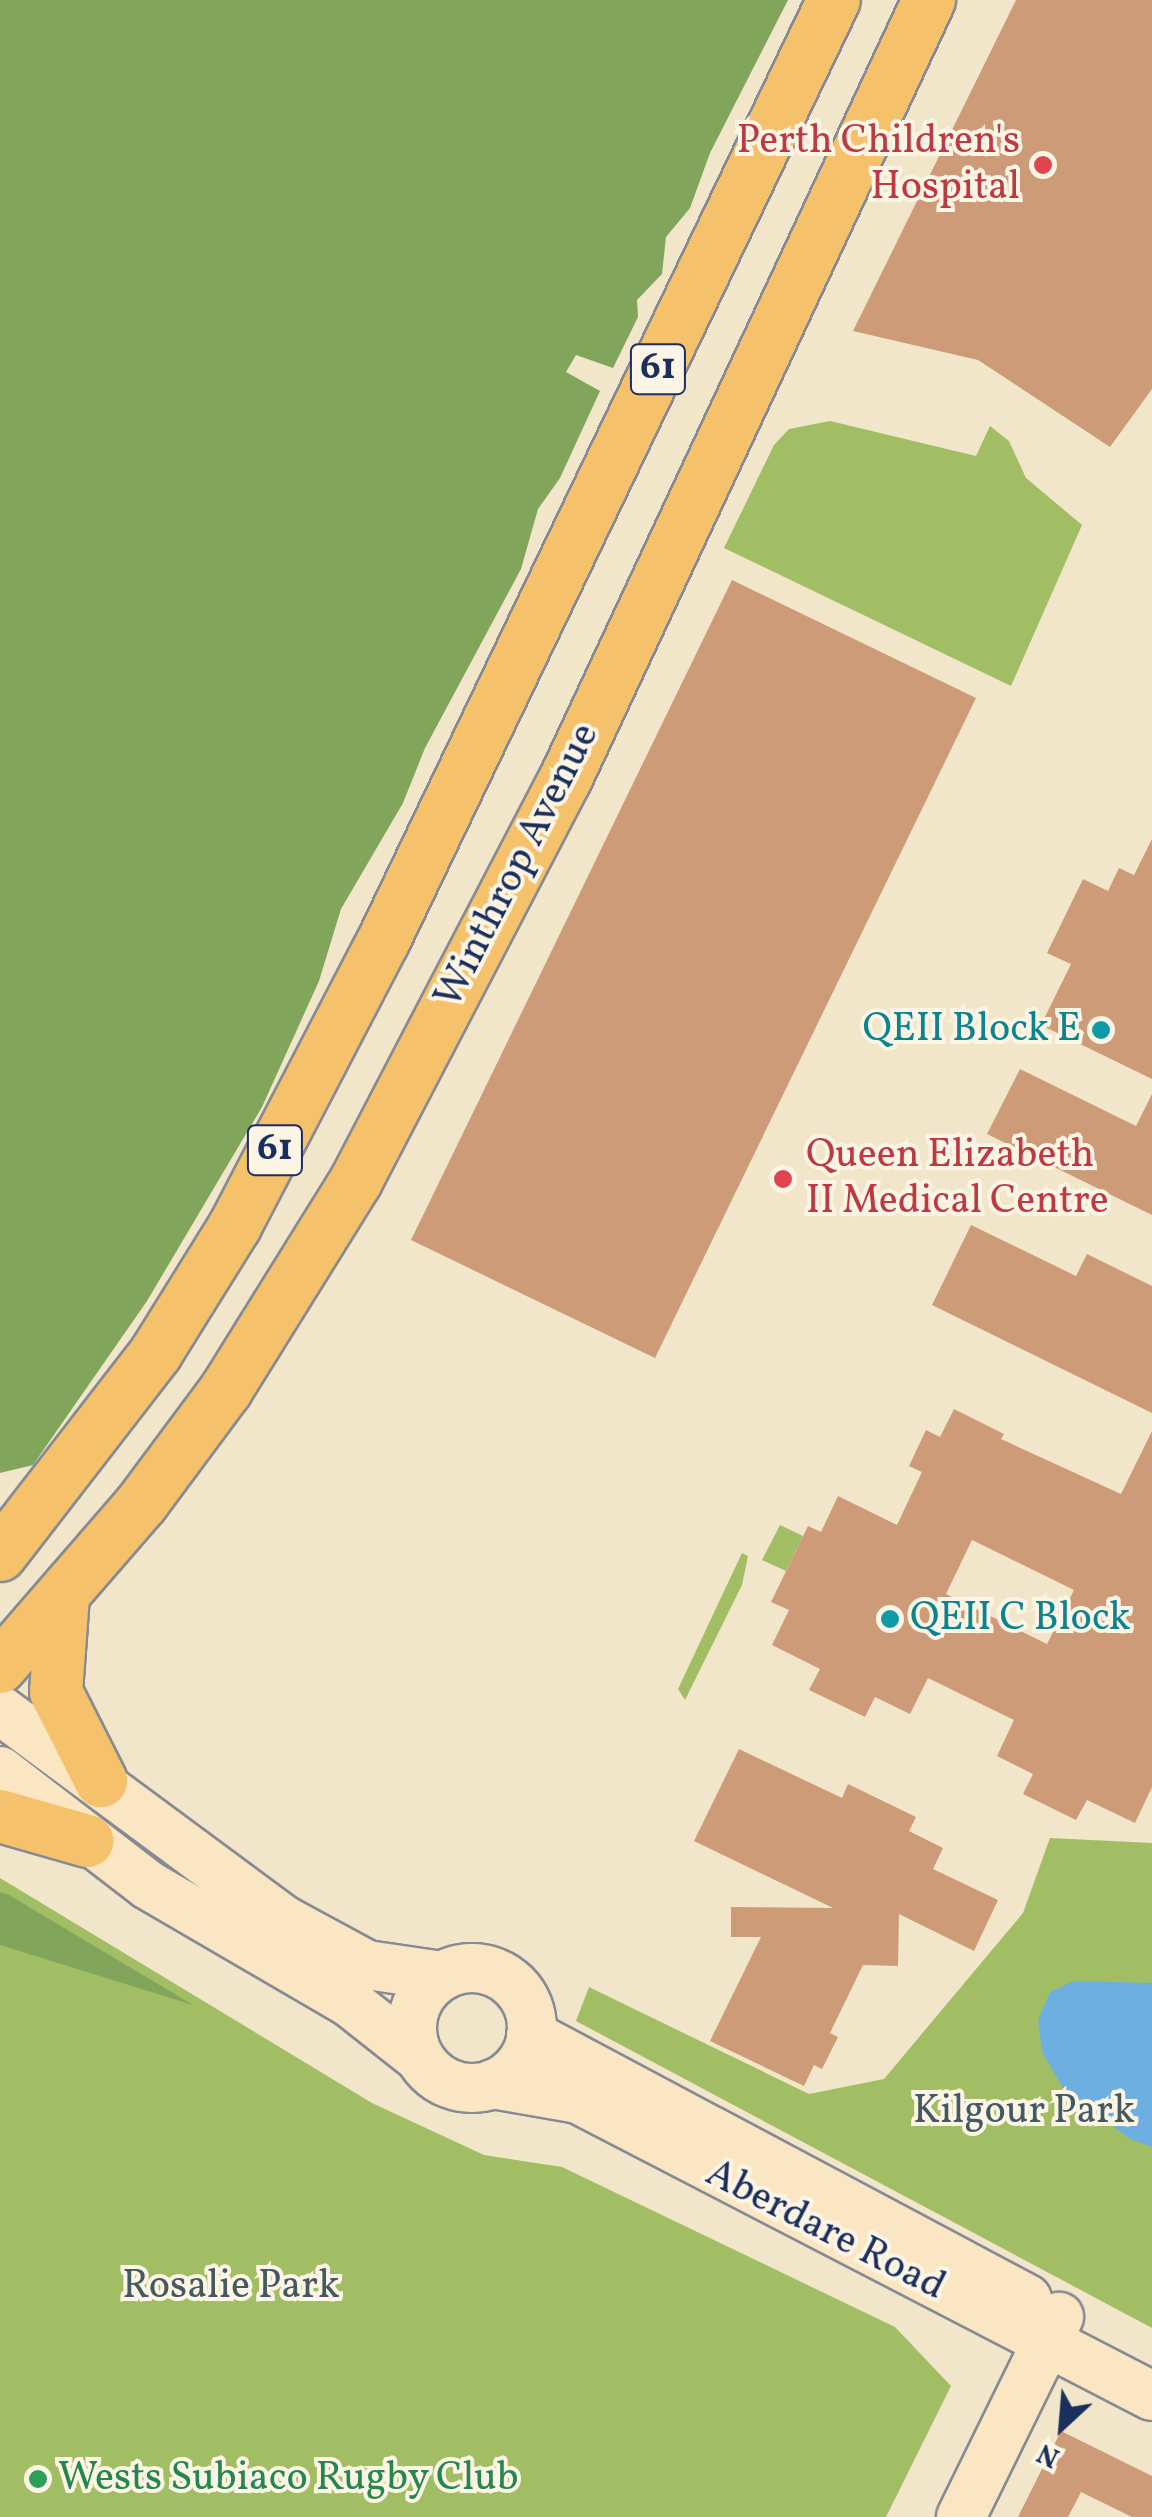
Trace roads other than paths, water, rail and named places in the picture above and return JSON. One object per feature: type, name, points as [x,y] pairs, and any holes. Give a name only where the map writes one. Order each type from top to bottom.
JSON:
[{"type":"main road","name":"61","points":[[0,1556],[156,1353],[235,1226],[383,942],[834,0]]},
{"type":"main road","name":"Winthrop Avenue","points":[[0,1668],[63,1596],[226,1390],[356,1180],[573,763],[929,0]]},
{"type":"main road","points":[[63,1596],[56,1692],[101,1781]]},
{"type":"main road","points":[[0,1710],[101,1781],[230,1884],[328,1946],[367,1965],[442,1976],[474,1968],[510,1982],[530,2010],[531,2035],[519,2065],[493,2084],[443,2081],[349,2002],[148,1886],[0,1770]]},
{"type":"main road","points":[[0,1816],[87,1840]]},
{"type":"main road","points":[[419,2057],[412,2020],[428,1988],[442,1976]]},
{"type":"main road","name":"Aberdare Road","points":[[531,2035],[1052,2331],[1152,2396]]},
{"type":"main road","name":"Aberdare Road","points":[[493,2084],[578,2099],[1052,2331],[1152,2370]]},
{"type":"main road","points":[[961,2517],[1052,2331]]},
{"type":"water","points":[[1074,1981],[1152,1983],[1152,2147],[1130,2139],[1063,2088],[1042,2052],[1038,2020],[1050,1992]]},
{"type":"place","name":"Perth Children's Hospital","points":[[1043,165]]},
{"type":"place","name":"QEII Block E","points":[[1101,1030]]},
{"type":"place","name":"Queen Elizabeth II Medical Centre","points":[[783,1179]]},
{"type":"place","name":"QEII C Block","points":[[890,1619]]},
{"type":"place","name":"Wests Subiaco Rugby Club","points":[[38,2479]]},
{"type":"park label","name":"Kilgour Park","points":[[1024,2112]]},
{"type":"park label","name":"Rosalie Park","points":[[231,2287]]}]
